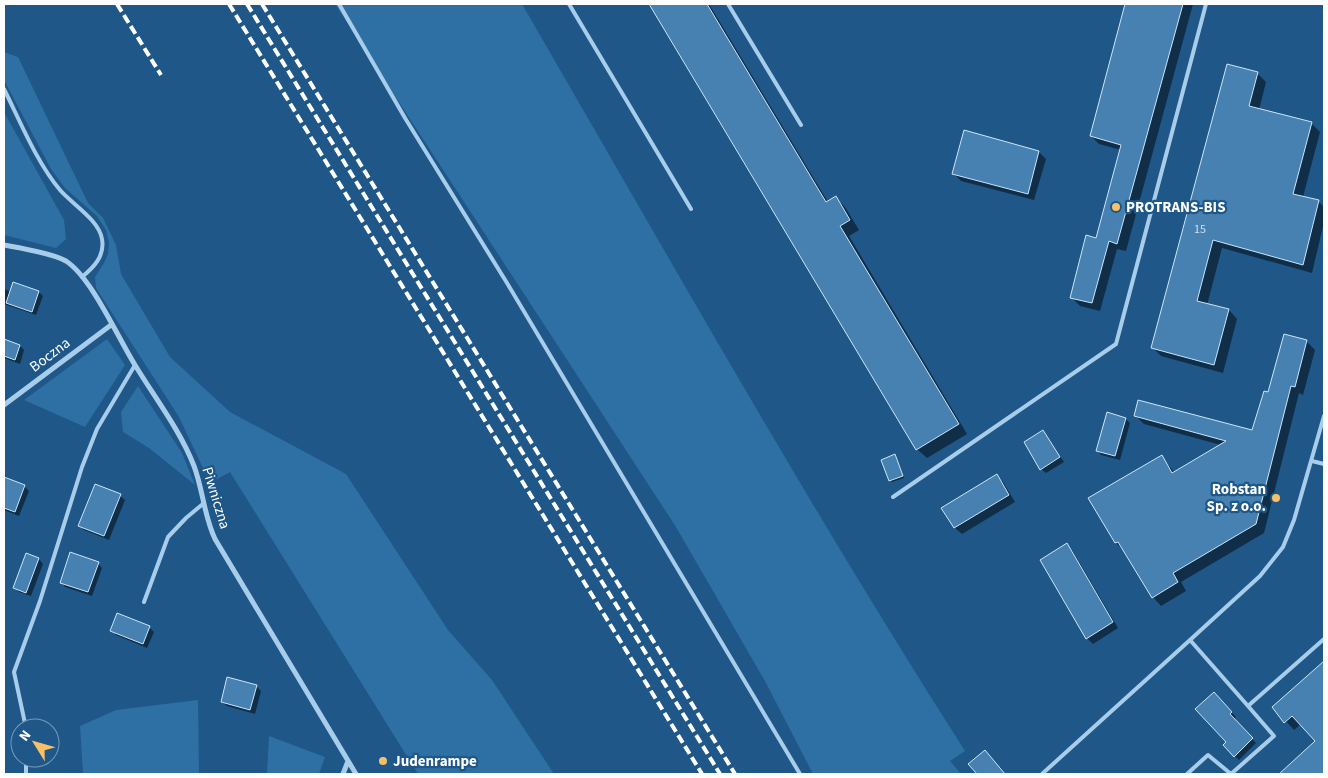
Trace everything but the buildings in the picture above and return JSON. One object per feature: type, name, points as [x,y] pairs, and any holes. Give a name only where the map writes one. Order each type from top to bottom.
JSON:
[{"type":"street","name":"Piwniczna","points":[[4,245],[33,250],[65,261],[82,277],[96,298],[135,365],[157,398],[194,465],[209,526],[215,539],[356,774]]},
{"type":"street","name":"Boczna","points":[[4,406],[111,325]]},
{"type":"street","points":[[343,774],[348,761]]},
{"type":"lane","points":[[339,4],[405,118],[507,283],[800,774]]},
{"type":"lane","points":[[569,4],[691,209]]},
{"type":"lane","points":[[728,4],[801,125]]},
{"type":"lane","points":[[893,497],[1116,344],[1206,4]]},
{"type":"lane","points":[[4,89],[52,179],[70,201],[94,223],[101,234],[102,248],[100,259],[82,277]]},
{"type":"lane","points":[[24,718],[14,672],[40,601],[82,467],[98,429],[135,365]]},
{"type":"lane","points":[[1042,774],[1260,576],[1283,547],[1294,520],[1324,416]]},
{"type":"lane","points":[[1312,461],[1324,464]]},
{"type":"lane","points":[[144,602],[168,537],[204,503]]},
{"type":"lane","points":[[1248,706],[1324,639]]},
{"type":"lane","points":[[1187,774],[1208,755],[1230,774],[1274,736],[1190,640]]},
{"type":"shaded area","points":[[335,4],[522,4],[850,566],[965,751],[950,761],[961,774],[813,774],[766,683],[676,527]]},
{"type":"shaded area","points":[[4,52],[18,57],[88,203],[103,218],[116,245],[121,274],[170,357],[230,412],[346,474],[448,630],[492,680],[554,774],[418,774],[230,472],[210,483],[179,417],[96,288],[95,277],[108,254],[109,242],[106,230],[97,216],[65,188],[51,169],[4,80]]},
{"type":"shaded area","points":[[4,112],[64,220],[66,239],[56,248],[4,235]]},
{"type":"shaded area","points":[[107,339],[125,365],[85,427],[24,400]]},
{"type":"shaded area","points":[[138,386],[182,453],[195,485],[149,448],[123,432],[121,412]]},
{"type":"shaded area","points":[[198,700],[199,774],[83,774],[80,726],[116,710]]},
{"type":"shaded area","points":[[269,736],[325,757],[319,774],[267,774]]},
{"type":"railway","points":[[117,4],[161,75]]},
{"type":"railway","points":[[229,4],[702,774]]},
{"type":"railway","points":[[247,4],[720,774]]},
{"type":"railway","points":[[262,4],[735,774]]},
{"type":"place","name":"PROTRANS-BIS","points":[[1116,207]]},
{"type":"place","name":"Robstan Sp. z o.o.","points":[[1276,498]]},
{"type":"place","name":"Judenrampe","points":[[383,761]]}]
